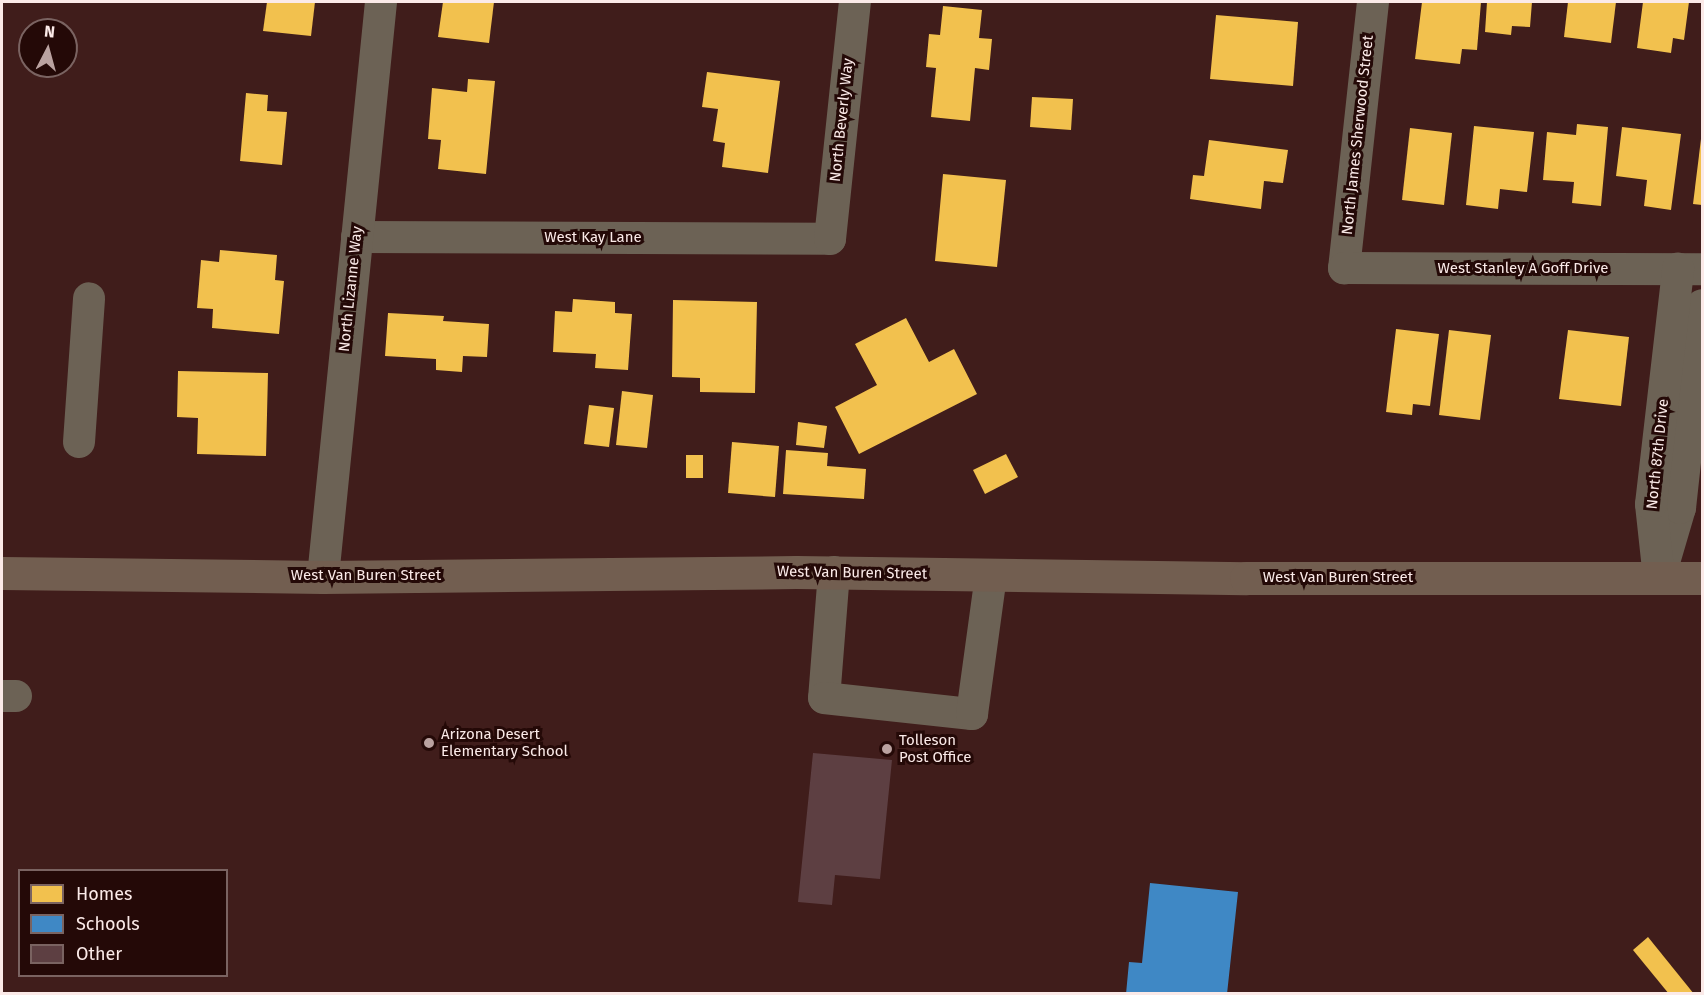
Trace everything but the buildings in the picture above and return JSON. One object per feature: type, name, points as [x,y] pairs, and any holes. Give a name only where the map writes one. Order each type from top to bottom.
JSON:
[{"type":"main road","name":"West Van Buren Street","points":[[2,573],[323,577],[834,572],[992,576],[1702,578]]},
{"type":"street","name":"North Lizanne Way","points":[[323,577],[381,2]]},
{"type":"street","name":"North Beverly Way","points":[[830,239],[855,2]]},
{"type":"street","name":"North James Sherwood Street","points":[[1344,268],[1373,2]]},
{"type":"street","name":"West Kay Lane","points":[[357,237],[830,239]]},
{"type":"street","name":"West Stanley A Goff Drive","points":[[1344,268],[1690,269]]},
{"type":"street","name":"North 87th Drive","points":[[1659,578],[1651,504],[1690,269]]},
{"type":"street","points":[[79,442],[89,298]]},
{"type":"street","name":"North 87th Drive","points":[[1659,578],[1680,508],[1702,305]]},
{"type":"street","points":[[834,572],[824,698],[972,714],[992,576]]},
{"type":"place","name":"Arizona Desert Elementary School","points":[[429,743]]},
{"type":"place","name":"Tolleson Post Office","points":[[887,749]]}]
